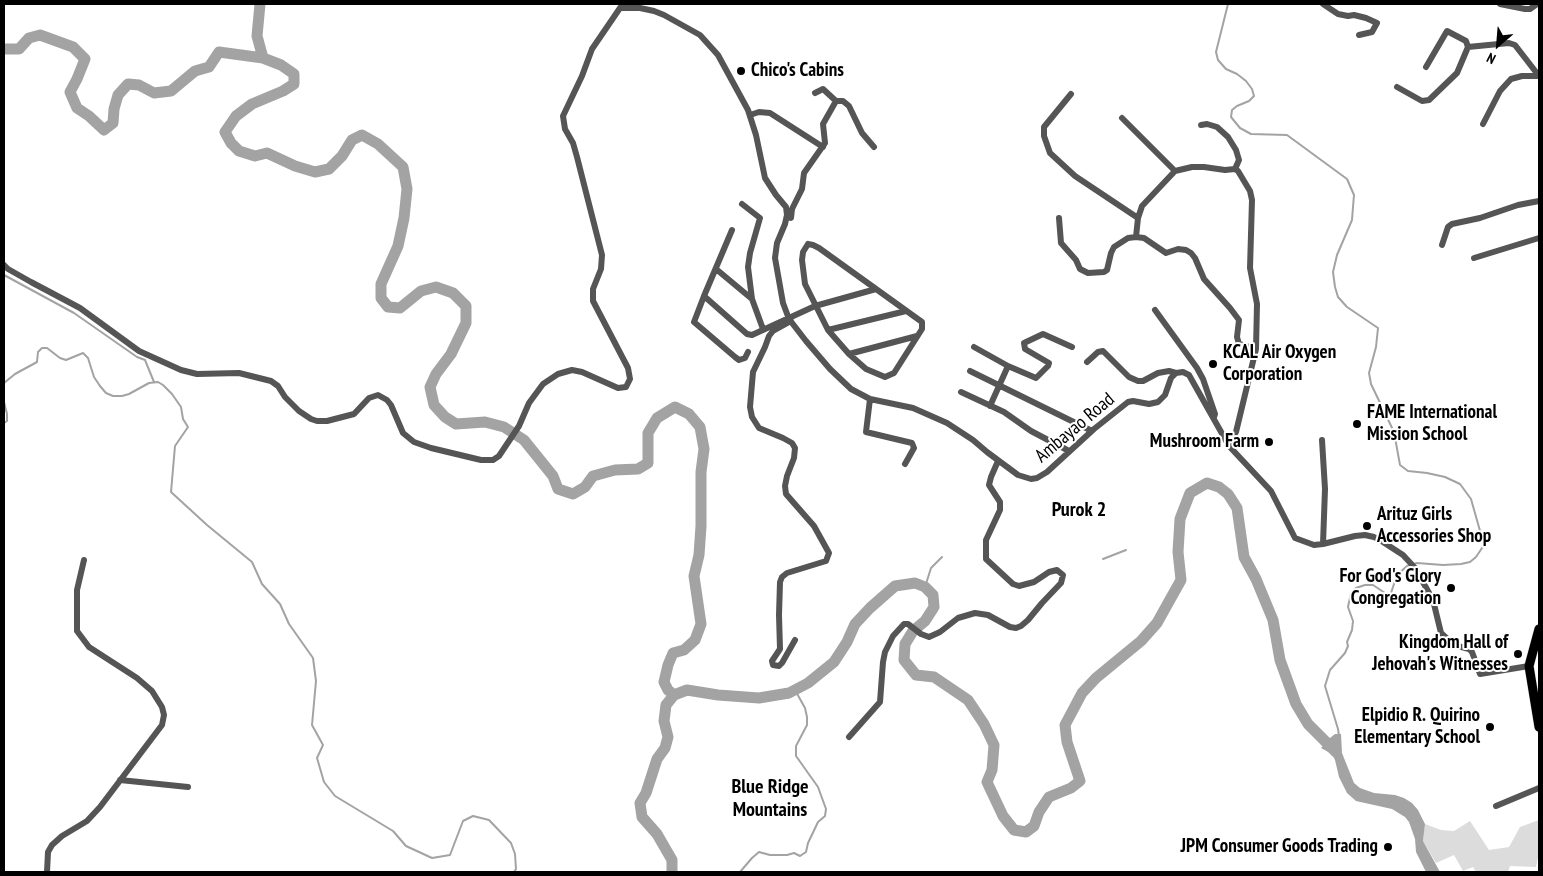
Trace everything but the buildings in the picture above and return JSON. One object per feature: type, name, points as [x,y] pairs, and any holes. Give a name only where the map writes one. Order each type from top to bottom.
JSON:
[{"type":"highway","points":[[1539,629],[1529,666],[1536,691],[1539,727]]},
{"type":"street","points":[[1323,4],[1338,14],[1360,16],[1377,23],[1372,32],[1359,35]]},
{"type":"street","points":[[1500,4],[1525,10],[1537,4]]},
{"type":"street","points":[[4,265],[8,269],[80,308],[139,351],[190,373],[239,373],[271,381],[278,386],[298,411],[311,419],[327,421],[348,416],[360,410],[369,398],[378,395],[387,400],[391,405],[403,433],[414,442],[488,462],[496,459],[519,426],[529,403],[544,384],[558,374],[572,370],[582,372],[618,388],[626,386],[630,379],[628,368],[593,302],[593,289],[601,268],[602,255],[577,157],[573,143],[565,129],[563,116],[582,76],[592,49],[619,6]]},
{"type":"street","name":"Ambayao Road","points":[[619,6],[654,11],[700,35],[718,55],[750,115],[765,178],[786,206],[787,215],[777,243],[775,258],[778,286],[783,303],[790,320],[830,369],[851,389],[870,399],[913,408],[947,423],[973,440],[1018,475],[1031,479],[1038,478],[1047,472],[1092,431],[1128,402],[1149,404],[1158,402],[1165,395],[1171,378],[1176,373]]},
{"type":"street","points":[[1397,87],[1422,101],[1429,100],[1457,73],[1468,47],[1466,41],[1447,31],[1426,67]]},
{"type":"street","points":[[1468,47],[1513,43],[1539,76]]},
{"type":"street","points":[[1484,124],[1500,91],[1506,83],[1511,79],[1522,76],[1539,76]]},
{"type":"street","points":[[815,94],[823,89],[836,101],[843,101],[849,106],[862,133],[874,147]]},
{"type":"street","points":[[1071,94],[1045,124],[1044,136],[1048,149],[1075,176],[1138,218]]},
{"type":"street","points":[[791,218],[802,189],[804,174],[823,147],[825,139],[823,124],[836,101]]},
{"type":"street","points":[[750,115],[759,112],[770,113],[823,147]]},
{"type":"street","points":[[1122,118],[1175,171]]},
{"type":"street","points":[[1201,125],[1207,124],[1217,127],[1228,137],[1236,150],[1239,160],[1235,169]]},
{"type":"street","points":[[1136,237],[1138,218],[1146,200],[1175,171],[1192,167],[1235,169]]},
{"type":"street","points":[[1229,446],[1236,432],[1256,349],[1257,304],[1250,268],[1252,200],[1250,191],[1235,169]]},
{"type":"street","points":[[1442,245],[1448,227],[1452,224],[1480,218],[1518,205],[1539,201]]},
{"type":"street","points":[[742,204],[760,218],[749,260],[749,283],[752,299],[763,329]]},
{"type":"street","points":[[1058,218],[1061,243],[1076,260],[1080,269],[1088,274],[1107,270],[1114,247],[1128,238],[1136,237],[1149,241],[1166,253],[1178,249],[1191,253],[1196,258],[1204,279],[1239,320],[1237,337],[1239,344],[1256,349]]},
{"type":"street","points":[[732,230],[694,322],[739,360],[744,358],[748,352]]},
{"type":"street","points":[[1474,258],[1539,238]]},
{"type":"street","points":[[808,244],[819,248],[919,319],[923,324],[922,329],[899,366],[890,375],[885,377],[877,375],[866,368],[849,354],[828,330],[815,306],[805,284],[802,271],[803,252],[808,244]]},
{"type":"street","points":[[716,269],[752,299]]},
{"type":"street","points":[[795,640],[782,664],[778,666],[773,665],[772,661],[780,649],[778,615],[780,582],[787,573],[826,560],[829,553],[814,526],[786,494],[785,486],[794,458],[795,448],[783,438],[759,428],[752,417],[750,407],[752,372],[765,348],[769,336],[776,329],[815,306],[876,289]]},
{"type":"street","points":[[704,296],[748,334],[752,335],[763,329],[790,320]]},
{"type":"street","points":[[1155,310],[1203,379],[1215,414],[1213,420]]},
{"type":"street","points":[[828,330],[906,311]]},
{"type":"street","points":[[974,347],[1008,366],[1032,377],[1038,377],[1048,366],[1048,363],[1025,348],[1024,343],[1040,335],[1046,335],[1072,347]]},
{"type":"street","points":[[849,354],[917,336]]},
{"type":"street","points":[[1087,362],[1102,350],[1129,377],[1138,381],[1143,381],[1158,373],[1169,371],[1182,372],[1189,375],[1229,446],[1271,491],[1295,538],[1314,545],[1355,536],[1365,535],[1374,537],[1408,559],[1415,568],[1433,600],[1441,632],[1454,644],[1469,649],[1472,652],[1480,674],[1529,666]]},
{"type":"street","points":[[990,406],[1008,366]]},
{"type":"street","points":[[970,371],[1092,431]]},
{"type":"street","points":[[961,392],[1014,418],[1030,431],[1070,452]]},
{"type":"street","points":[[870,399],[866,432],[912,443],[914,448],[905,464]]},
{"type":"street","points":[[1322,440],[1325,489],[1323,544]]},
{"type":"street","points":[[849,737],[880,702],[883,662],[893,636],[904,624],[908,624],[921,634],[929,637],[958,618],[975,613],[988,615],[1010,627],[1021,626],[1061,583],[1063,575],[1061,572],[1052,570],[1034,582],[1019,586],[1013,584],[986,559],[986,540],[1000,510],[1000,502],[989,485],[998,461]]},
{"type":"street","points":[[47,872],[48,852],[52,845],[62,836],[87,821],[100,807],[162,725],[164,715],[152,691],[137,678],[89,647],[77,631],[77,590],[84,560]]},
{"type":"street","points":[[120,780],[188,787]]},
{"type":"street","points":[[1496,806],[1539,788]]},
{"type":"shaded area","points":[[1335,734],[1341,734],[1342,753],[1354,783],[1360,788],[1374,793],[1404,798],[1418,810],[1425,824],[1423,841],[1440,872],[1426,872],[1416,852],[1415,839],[1409,822],[1405,817],[1392,809],[1356,801],[1347,793],[1339,777],[1332,754],[1321,748]]},
{"type":"shaded area","points":[[1539,820],[1539,853],[1536,867],[1510,866],[1508,872],[1476,872],[1473,867],[1463,871],[1454,855],[1436,863],[1423,841],[1425,824],[1441,830],[1454,831],[1470,821],[1489,850],[1509,847],[1520,827]]},
{"type":"waterway","points":[[260,4],[257,36],[263,58]]},
{"type":"waterway","points":[[1228,4],[1216,52],[1218,60],[1226,69],[1246,81],[1252,89],[1254,96],[1249,101],[1232,110],[1231,117],[1240,128],[1251,134],[1287,135],[1347,179],[1354,195],[1352,220],[1337,255],[1333,272],[1335,287],[1338,297],[1347,307],[1378,328],[1376,347],[1369,373],[1371,384],[1394,432],[1400,465],[1408,471],[1445,477],[1460,484],[1471,499],[1484,545],[1470,562],[1443,565],[1417,563],[1407,566],[1397,575],[1391,593],[1385,593],[1373,585],[1356,588],[1351,593],[1348,607],[1353,621],[1352,630],[1347,642],[1348,646],[1345,653],[1330,670],[1325,686],[1339,736]]},
{"type":"waterway","points":[[4,49],[19,49],[29,38],[40,35],[73,47],[85,59],[70,92],[77,108],[104,130],[113,123],[118,95],[128,84],[139,85],[154,93],[171,91],[195,71],[209,67],[219,52],[263,58],[281,65],[294,74],[294,84],[283,91],[252,104],[236,116],[225,132],[231,143],[239,151],[255,156],[267,153],[295,166],[315,172],[329,169],[342,156],[352,140],[362,135],[378,144],[403,167],[407,189],[404,218],[398,246],[381,284],[381,298],[388,307],[400,308],[421,291],[436,287],[453,293],[466,306],[466,323],[451,354],[436,374],[430,387],[434,405],[445,417],[456,424],[485,422],[504,427],[524,440],[553,476],[558,489],[573,494],[585,487],[593,476],[615,470],[638,469],[648,463],[648,433],[657,418],[675,407],[689,414],[700,427],[704,449],[701,472],[699,555],[694,576],[701,624],[695,640],[684,650],[673,653],[668,665],[664,682],[668,690],[674,695]]},
{"type":"waterway","points":[[4,275],[74,313],[137,357],[145,360],[154,382]]},
{"type":"waterway","points":[[4,383],[15,374],[37,362],[38,352],[42,348],[47,348],[60,358],[66,360],[83,353],[88,358],[94,377],[100,386],[106,393],[113,396],[129,394],[149,383],[158,382],[163,385],[181,407],[183,419],[188,427],[175,446],[171,492],[252,562],[262,584],[280,604],[289,624],[313,658],[316,681],[312,725],[323,745],[317,758],[324,782],[335,796],[393,831],[406,846],[432,858],[450,855],[463,821],[473,816],[489,820],[511,843],[515,854],[516,869],[514,872]]},
{"type":"waterway","points":[[4,402],[7,414],[7,421],[4,423]]},
{"type":"waterway","points":[[672,872],[672,860],[657,834],[642,817],[640,803],[646,793],[657,759],[665,748],[668,737],[664,721],[666,705],[674,695],[687,690],[718,695],[759,698],[789,693],[808,683],[834,662],[847,642],[855,624],[895,586],[915,583],[925,587],[933,595],[934,607],[925,621],[913,631],[905,644],[904,660],[916,675],[934,677],[968,700],[984,724],[994,745],[992,770],[987,782],[1003,816],[1014,830],[1026,832],[1034,826],[1039,812],[1049,797],[1071,788],[1080,781],[1067,742],[1065,725],[1082,693],[1096,678],[1141,641],[1157,623],[1181,580],[1178,552],[1180,519],[1190,493],[1207,483],[1219,487],[1228,494],[1237,508],[1244,557],[1256,579],[1273,620],[1280,660],[1296,704],[1308,724],[1336,752]]},
{"type":"waterway","points":[[1103,559],[1126,550]]},
{"type":"waterway","points":[[925,587],[931,568],[942,557]]},
{"type":"waterway","points":[[740,872],[759,852],[770,855],[794,853],[800,856],[806,852],[818,822],[825,816],[826,809],[818,787],[796,756],[796,746],[807,725],[807,717],[805,708],[795,690]]},
{"type":"place","name":"Chico's Cabins","points":[[741,71]]},
{"type":"place","name":"KCAL Air Oxygen Corporation","points":[[1213,364]]},
{"type":"place","name":"FAME International Mission School","points":[[1357,424]]},
{"type":"place","name":"Mushroom Farm","points":[[1269,442]]},
{"type":"place","name":"Arituz Girls Accessories Shop","points":[[1367,526]]},
{"type":"place","name":"For God's Glory Congregation","points":[[1451,588]]},
{"type":"place","name":"Kingdom Hall of Jehovah's Witnesses","points":[[1518,654]]},
{"type":"place","name":"Elpidio R. Quirino Elementary School","points":[[1490,727]]},
{"type":"place","name":"JPM Consumer Goods Trading","points":[[1388,847]]},
{"type":"district","name":"Purok 2","points":[[1079,510]]},
{"type":"district","name":"Blue Ridge Mountains","points":[[770,798]]}]
